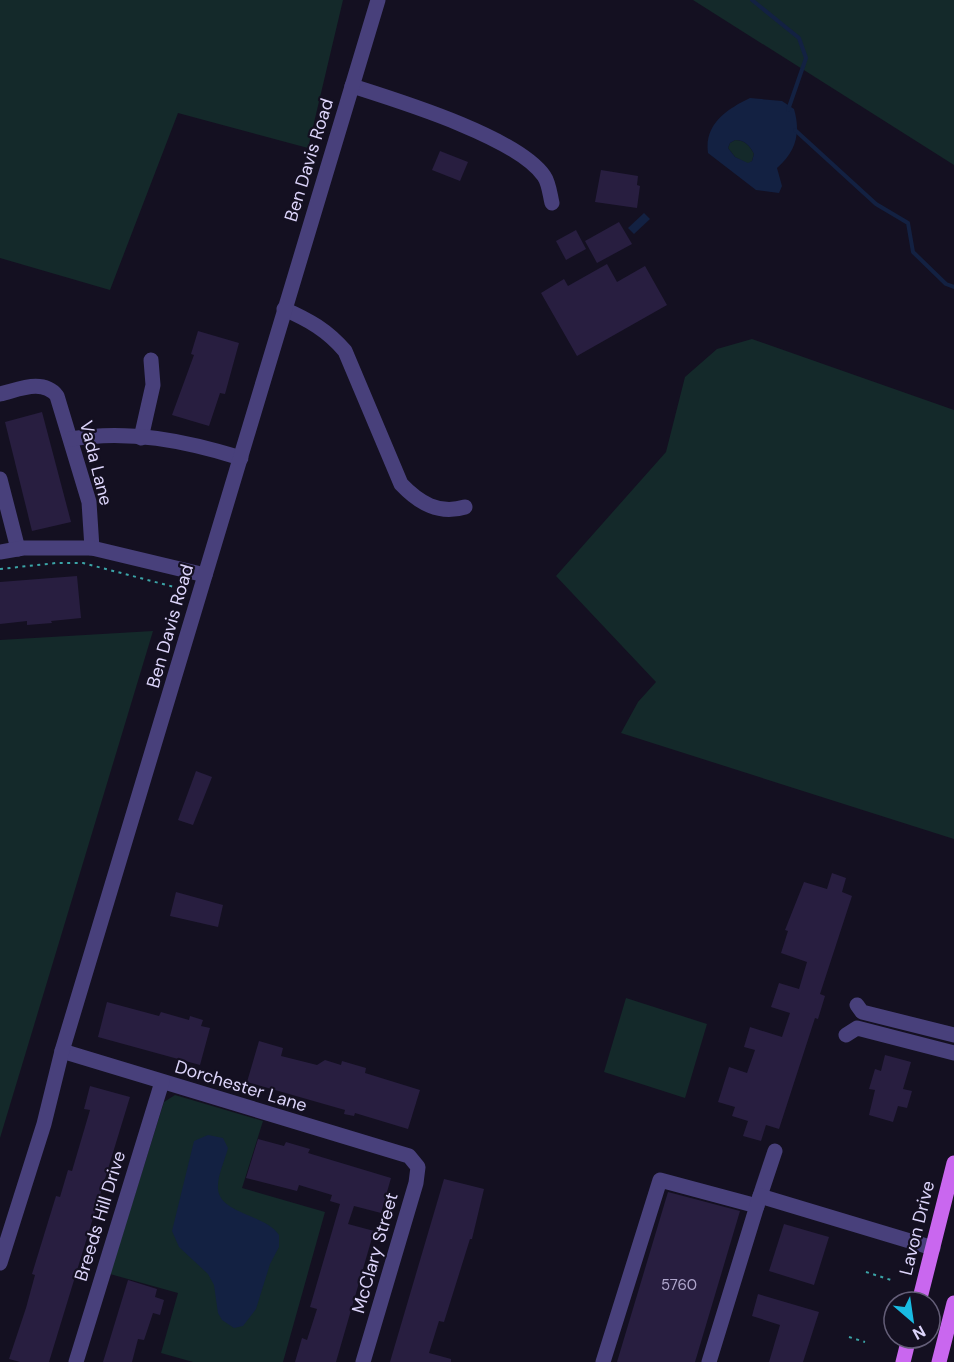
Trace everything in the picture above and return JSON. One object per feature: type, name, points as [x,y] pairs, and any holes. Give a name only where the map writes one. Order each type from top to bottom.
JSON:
[{"type":"main road","name":"Lavon Drive","points":[[922,1290],[954,1163]]},
{"type":"main road","points":[[939,1362],[954,1303]]},
{"type":"street","name":"Ben Davis Road","points":[[0,1263],[44,1124],[62,1051],[160,733],[284,309],[378,0]]},
{"type":"street","points":[[352,86],[466,128],[503,145],[532,163],[545,178],[552,203]]},
{"type":"street","points":[[284,309],[312,321],[329,333],[345,351],[401,483],[413,497],[432,508],[450,512],[465,507]]},
{"type":"street","points":[[141,438],[153,385],[151,360]]},
{"type":"street","name":"Vada Lane","points":[[0,394],[35,386],[53,391],[60,402],[89,502],[92,548]]},
{"type":"street","points":[[71,439],[97,434],[191,443],[241,458]]},
{"type":"street","points":[[0,479],[18,549]]},
{"type":"street","points":[[0,552],[18,549],[92,548],[205,575]]},
{"type":"street","points":[[857,1005],[862,1012],[954,1035]]},
{"type":"street","points":[[846,1035],[857,1028],[954,1053]]},
{"type":"street","name":"Dorchester Lane","points":[[62,1051],[409,1156]]},
{"type":"street","name":"Breeds Hill Drive","points":[[76,1362],[162,1082]]},
{"type":"street","points":[[709,1362],[775,1150]]},
{"type":"street","name":"McClary Street","points":[[363,1362],[416,1183],[418,1167],[409,1156]]},
{"type":"street","points":[[603,1362],[660,1180],[759,1201],[933,1248]]},
{"type":"path","points":[[0,569],[56,563],[83,563],[182,589]]},
{"type":"path","points":[[866,1272],[891,1281]]},
{"type":"path","points":[[849,1337],[865,1342]]},
{"type":"green space","points":[[0,0],[343,0],[308,148],[178,113],[110,290],[0,258]]},
{"type":"green space","points":[[693,0],[954,0],[954,165]]},
{"type":"green space","points":[[735,140],[744,142],[754,154],[752,161],[748,164],[735,157],[728,148]]},
{"type":"green space","points":[[752,339],[954,410],[954,839],[621,733],[638,702],[656,682],[556,576],[666,452],[685,377],[717,349]]},
{"type":"green space","points":[[153,631],[0,1138],[0,640]]},
{"type":"green space","points":[[626,998],[707,1024],[685,1098],[604,1072]]},
{"type":"green space","points":[[175,1095],[263,1121],[242,1188],[325,1212],[283,1362],[193,1362],[161,1353],[178,1293],[110,1274],[164,1102]]},
{"type":"water","points":[[750,98],[782,101],[794,109],[797,134],[793,149],[777,168],[782,186],[779,193],[756,190],[708,153],[708,143],[713,126],[741,102]],"holes":[[[739,140],[751,148],[754,154],[752,161],[748,163],[735,157],[728,148],[730,143]]]},
{"type":"water","points":[[644,213],[650,219],[634,234],[628,228]]},
{"type":"water","points":[[208,1135],[223,1138],[228,1148],[219,1179],[218,1189],[221,1197],[226,1204],[264,1222],[279,1235],[279,1247],[270,1264],[256,1309],[243,1326],[234,1328],[222,1320],[218,1313],[214,1285],[208,1274],[179,1247],[172,1231],[194,1141]]},
{"type":"building","points":[[440,151],[468,162],[460,181],[432,170]]},
{"type":"building","points":[[601,170],[638,176],[637,185],[640,186],[637,208],[595,202]]},
{"type":"building","points":[[619,222],[632,244],[597,263],[585,241]]},
{"type":"building","points":[[576,230],[586,249],[566,260],[556,241]]},
{"type":"building","points":[[607,264],[617,282],[645,266],[667,305],[577,356],[541,293],[564,279],[568,286]]},
{"type":"building","points":[[198,331],[239,343],[225,394],[220,393],[209,426],[172,415],[194,355],[191,354]]},
{"type":"building","points":[[42,412],[71,522],[32,531],[5,422]]},
{"type":"building","points":[[77,576],[81,618],[27,625],[27,621],[0,624],[0,582]]},
{"type":"building","points":[[196,771],[212,777],[193,825],[178,820]]},
{"type":"building","points":[[832,873],[846,878],[842,892],[852,896],[820,994],[825,996],[818,1019],[815,1018],[779,1129],[766,1125],[761,1141],[743,1136],[748,1121],[732,1116],[735,1107],[718,1102],[729,1067],[747,1073],[755,1050],[744,1047],[750,1027],[782,1037],[790,1013],[771,1007],[779,983],[799,989],[807,962],[781,953],[788,931],[785,930],[804,882],[827,889]]},
{"type":"building","points":[[176,892],[223,905],[218,927],[170,916]]},
{"type":"building","points":[[107,1002],[159,1016],[161,1012],[189,1020],[190,1016],[203,1020],[201,1026],[210,1028],[200,1065],[98,1037]]},
{"type":"building","points":[[259,1041],[283,1048],[281,1056],[317,1065],[325,1060],[341,1065],[342,1061],[366,1068],[365,1073],[420,1090],[408,1129],[355,1113],[354,1116],[344,1114],[345,1110],[247,1082]]},
{"type":"building","points":[[885,1055],[911,1062],[903,1089],[912,1091],[907,1108],[898,1106],[893,1122],[869,1115],[875,1090],[869,1089],[875,1069],[881,1071]]},
{"type":"building","points":[[90,1086],[130,1097],[49,1362],[20,1362],[9,1359],[26,1308],[35,1275],[32,1274],[56,1196],[60,1197],[68,1170],[72,1171],[90,1110],[84,1109]]},
{"type":"building","points":[[258,1139],[284,1146],[286,1142],[310,1149],[308,1153],[391,1178],[381,1213],[354,1206],[348,1224],[374,1231],[336,1362],[295,1362],[302,1338],[307,1340],[317,1309],[310,1307],[340,1204],[330,1201],[332,1195],[299,1185],[297,1191],[246,1178]]},
{"type":"building","points":[[444,1179],[484,1189],[472,1239],[470,1239],[444,1322],[439,1321],[429,1353],[451,1359],[451,1362],[390,1362]]},
{"type":"building","points":[[668,1192],[740,1211],[695,1362],[617,1362]]},
{"type":"building","points":[[784,1224],[829,1237],[814,1285],[769,1271]]},
{"type":"building","points":[[128,1280],[157,1289],[155,1297],[164,1300],[160,1315],[153,1313],[144,1340],[138,1339],[132,1362],[103,1362]]},
{"type":"building","points":[[758,1294],[819,1312],[803,1362],[769,1362],[780,1325],[752,1316]]},
{"type":"waterway","points":[[752,0],[799,38],[806,58],[788,110]]},
{"type":"waterway","points":[[795,130],[876,204],[908,223],[913,252],[946,284],[954,287]]}]
